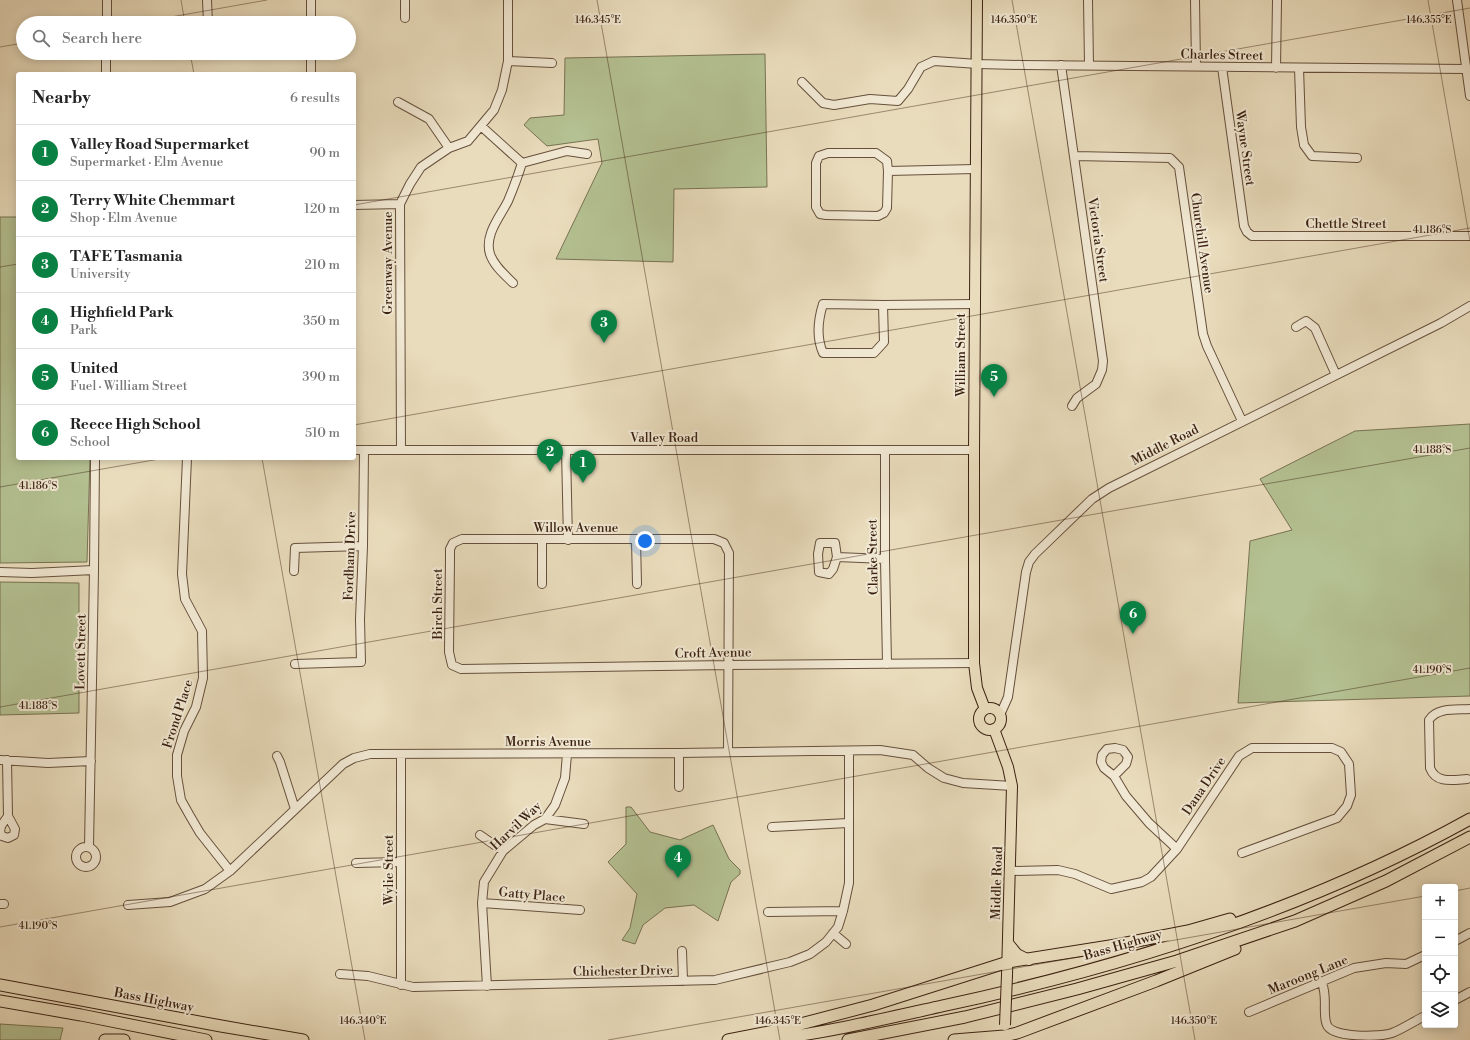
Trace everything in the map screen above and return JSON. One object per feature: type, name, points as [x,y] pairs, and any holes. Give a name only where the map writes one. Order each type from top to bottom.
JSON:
[{"type":"highway","name":"Bass Highway","points":[[766,1040],[896,1016],[1024,987],[1076,974],[1203,936],[1296,901],[1419,847],[1470,819]]},
{"type":"highway","points":[[954,1040],[977,1039],[1004,1033],[1017,1033],[1156,981],[1236,948],[1386,881],[1470,837]]},
{"type":"highway","points":[[728,1040],[774,1031],[873,1005],[1008,962],[1116,946],[1188,931],[1296,901]]},
{"type":"highway","points":[[848,1040],[965,1017],[1077,990],[1177,961],[1295,921]]},
{"type":"highway","name":"Bass Highway","points":[[0,985],[303,1040]]},
{"type":"highway","points":[[0,1001],[82,1015],[206,1040]]},
{"type":"highway","points":[[105,1040],[124,1040]]},
{"type":"main road","name":"William Street","points":[[977,0],[978,64],[975,169],[974,663],[977,688],[985,709]]},
{"type":"main road","points":[[985,709],[995,709],[1000,715],[1001,722],[999,726],[990,730],[984,727],[980,721],[980,714],[985,709]]},
{"type":"main road","name":"Middle Road","points":[[994,729],[1008,767],[1012,786],[1008,962],[1004,1033]]},
{"type":"main road","points":[[1008,943],[1017,954],[1029,960]]},
{"type":"street","points":[[106,16],[107,0]]},
{"type":"street","points":[[207,0],[208,16]]},
{"type":"street","points":[[311,0],[311,16]]},
{"type":"street","points":[[405,0],[405,18]]},
{"type":"street","name":"Greenway Avenue","points":[[401,450],[400,204],[421,167],[449,148],[468,141],[494,110],[502,90],[508,61],[508,0]]},
{"type":"street","points":[[1088,0],[1089,65]]},
{"type":"street","points":[[1196,0],[1196,66]]},
{"type":"street","points":[[1276,68],[1277,0]]},
{"type":"street","points":[[1457,0],[1470,96]]},
{"type":"street","points":[[106,60],[106,72]]},
{"type":"street","points":[[311,60],[311,72]]},
{"type":"street","name":"Charles Street","points":[[802,82],[823,103],[834,104],[870,99],[898,101],[908,89],[922,67],[934,60],[978,64],[1466,69]]},
{"type":"street","points":[[508,61],[552,63]]},
{"type":"street","name":"Victoria Street","points":[[1061,65],[1103,361],[1102,370],[1096,384],[1077,398],[1072,406]]},
{"type":"street","name":"Wayne Street","points":[[1222,67],[1244,226],[1247,232]]},
{"type":"street","points":[[1299,68],[1301,127],[1304,145],[1312,156],[1357,158]]},
{"type":"street","points":[[398,102],[429,119],[449,148]]},
{"type":"street","points":[[481,126],[522,163]]},
{"type":"street","points":[[522,163],[567,151],[588,154]]},
{"type":"street","points":[[828,153],[876,153],[886,161],[888,171],[887,208],[884,213],[878,216],[826,215],[820,214],[816,207],[816,163],[820,156],[828,153]]},
{"type":"street","name":"Churchill Avenue","points":[[1075,156],[1170,158],[1178,167],[1203,334],[1207,346],[1242,421]]},
{"type":"street","points":[[513,283],[496,266],[490,255],[488,245],[492,230],[508,201],[522,163]]},
{"type":"street","points":[[888,171],[975,169]]},
{"type":"street","points":[[356,205],[400,204]]},
{"type":"street","name":"Chettle Street","points":[[1247,232],[1252,236],[1470,236]]},
{"type":"street","points":[[883,305],[884,342],[874,353],[823,353],[819,342],[819,317],[823,304],[975,304]]},
{"type":"street","name":"Middle Road","points":[[1000,715],[1008,697],[1011,683],[1026,572],[1030,562],[1035,554],[1092,499],[1109,488],[1441,323],[1470,306]]},
{"type":"street","points":[[1296,326],[1306,321],[1315,328],[1336,375]]},
{"type":"street","name":"Valley Road","points":[[356,450],[974,450]]},
{"type":"street","name":"Fordham Drive","points":[[295,664],[361,662],[360,619],[363,546],[364,450]]},
{"type":"street","points":[[566,450],[568,540]]},
{"type":"street","name":"Clarke Street","points":[[885,450],[887,664]]},
{"type":"street","name":"Lovett Street","points":[[89,847],[94,570],[94,460]]},
{"type":"street","name":"Frond Place","points":[[187,460],[182,574],[185,599],[202,631],[203,678],[196,707],[184,731],[177,755],[177,776],[182,800],[190,816],[200,833],[230,871]]},
{"type":"street","name":"Willow Avenue","points":[[453,543],[462,539],[714,540],[724,543],[729,553],[727,665]]},
{"type":"street","points":[[542,540],[542,584]]},
{"type":"street","points":[[636,540],[637,584]]},
{"type":"street","name":"Birch Street","points":[[452,665],[449,652],[450,549],[453,543]]},
{"type":"street","points":[[294,571],[295,548],[363,546]]},
{"type":"street","points":[[837,557],[885,559]]},
{"type":"street","points":[[0,572],[32,573],[94,570]]},
{"type":"street","name":"Croft Avenue","points":[[452,665],[462,669],[974,663]]},
{"type":"street","points":[[727,665],[728,752]]},
{"type":"street","points":[[1467,779],[1443,780],[1432,774],[1430,768],[1429,720],[1432,716],[1442,711],[1470,709]]},
{"type":"street","name":"Dana Drive","points":[[1010,871],[1058,870],[1075,874],[1111,888],[1142,882],[1151,877],[1177,849],[1239,756],[1252,748],[1332,748],[1341,752],[1349,764],[1351,795],[1347,806],[1337,818],[1242,853]]},
{"type":"street","name":"Morris Avenue","points":[[128,905],[170,902],[205,889],[230,871],[343,764],[354,758],[370,754],[567,754],[880,750],[913,755],[928,768],[944,778],[963,783],[1012,786]]},
{"type":"street","name":"Chichester Drive","points":[[340,974],[368,976],[413,987],[715,980],[790,962],[810,954],[826,942],[838,927],[849,883],[849,751]]},
{"type":"street","points":[[679,753],[679,787]]},
{"type":"street","name":"Wylie Street","points":[[401,754],[401,985]]},
{"type":"street","name":"Harvil Way","points":[[487,986],[482,902],[484,882],[503,851],[534,825],[545,819],[555,805],[565,778],[567,754]]},
{"type":"street","points":[[277,756],[295,809]]},
{"type":"street","points":[[8,816],[4,760],[48,763],[91,761]]},
{"type":"street","points":[[1114,776],[1126,796],[1150,823],[1177,849]]},
{"type":"street","points":[[545,819],[584,824]]},
{"type":"street","points":[[772,827],[848,823]]},
{"type":"street","points":[[480,835],[503,851]]},
{"type":"street","points":[[356,863],[400,862]]},
{"type":"street","name":"Gatty Place","points":[[482,902],[580,910]]},
{"type":"street","points":[[768,912],[843,911]]},
{"type":"street","points":[[833,933],[846,944]]},
{"type":"street","points":[[1458,939],[1470,933]]},
{"type":"street","points":[[682,951],[683,981]]},
{"type":"street","name":"Maroong Lane","points":[[1248,1012],[1322,983],[1354,968],[1386,963],[1406,964],[1423,956]]},
{"type":"street","points":[[1322,983],[1325,990],[1325,1019],[1327,1026],[1332,1031],[1341,1034],[1379,1036],[1392,1033],[1422,1018]]},
{"type":"street","points":[[1458,998],[1470,992]]},
{"type":"green space","points":[[765,54],[767,187],[674,189],[673,262],[556,259],[602,163],[598,139],[547,146],[524,125],[530,118],[564,115],[565,58]]},
{"type":"green space","points":[[0,217],[16,217],[16,460],[90,460],[87,562],[0,563]]},
{"type":"green space","points":[[1470,424],[1470,696],[1238,703],[1250,541],[1292,530],[1260,479],[1355,431]]},
{"type":"green space","points":[[0,582],[79,583],[79,713],[0,715]]},
{"type":"green space","points":[[626,807],[631,807],[650,832],[680,840],[713,825],[729,859],[740,870],[740,874],[731,882],[718,921],[694,905],[665,908],[643,925],[635,944],[622,940],[630,928],[637,894],[608,862],[626,844]]},
{"type":"green space","points":[[0,1024],[63,1028],[60,1040],[0,1040]]},
{"type":"place","name":"TAFE Tasmania","points":[[604,343]]},
{"type":"place","name":"United","points":[[994,397]]},
{"type":"place","name":"Terry White Chemmart","points":[[550,472]]},
{"type":"place","name":"Valley Road Supermarket","points":[[583,483]]},
{"type":"place","name":"Reece High School","points":[[1133,634]]},
{"type":"place","name":"Highfield Park","points":[[678,878]]}]
